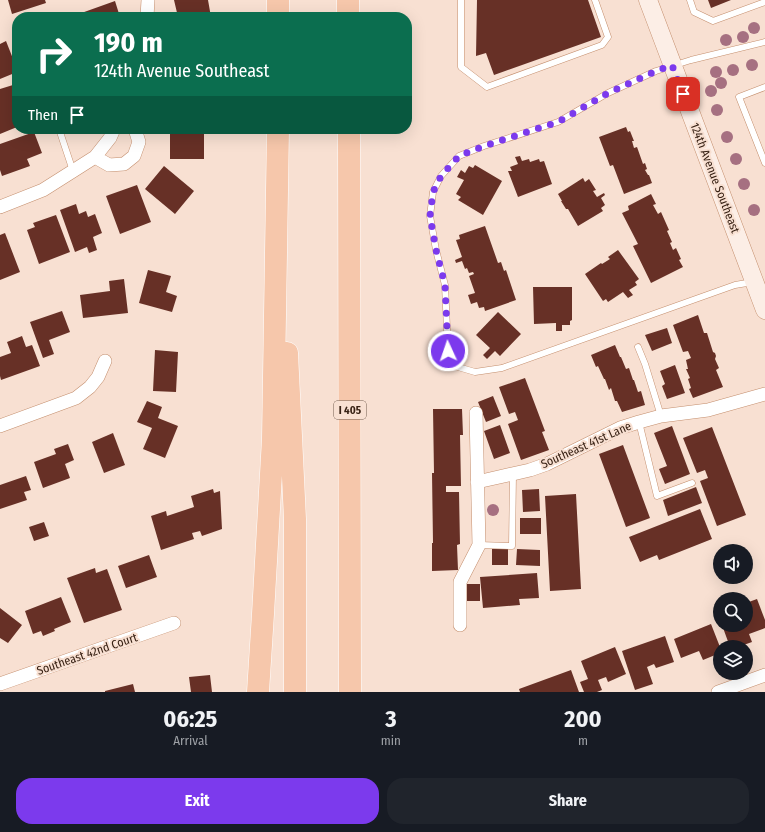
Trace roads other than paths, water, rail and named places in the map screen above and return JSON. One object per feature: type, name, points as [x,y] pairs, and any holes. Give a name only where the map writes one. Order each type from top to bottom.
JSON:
[{"type":"highway","points":[[278,0],[278,12]]},
{"type":"highway","points":[[348,0],[348,12]]},
{"type":"highway","points":[[258,692],[264,614],[272,439],[278,134]]},
{"type":"highway","name":"I 405","points":[[349,134],[350,692]]},
{"type":"highway","points":[[278,162],[295,518],[295,692]]},
{"type":"street","name":"124th Avenue Southeast","points":[[648,0],[672,65],[760,281],[765,310]]},
{"type":"street","points":[[147,12],[148,1]]},
{"type":"street","points":[[0,207],[42,190],[74,171],[95,157],[112,134]]},
{"type":"street","points":[[95,157],[110,166],[124,164],[134,156],[139,142],[137,134]]},
{"type":"street","points":[[0,426],[76,398],[90,387],[98,377],[105,362]]},
{"type":"street","name":"Southeast 41st Lane","points":[[477,482],[530,470],[547,464],[620,428],[639,422],[661,416],[708,410],[765,394]]},
{"type":"street","points":[[460,625],[460,582],[479,545],[476,412]]},
{"type":"street","name":"Southeast 42nd Court","points":[[0,684],[174,623]]},
{"type":"street","points":[[725,691],[765,675]]},
{"type":"lane","points":[[461,0],[461,67],[487,86],[602,45],[608,37],[595,0]]},
{"type":"lane","points":[[690,0],[694,12],[713,21],[765,2]]},
{"type":"lane","points":[[760,281],[735,285],[502,368],[475,372],[458,367],[448,351],[445,285],[436,250],[430,216],[433,192],[441,176],[459,156],[484,146],[558,122],[608,93],[672,65],[765,42]]},
{"type":"lane","points":[[765,87],[739,97],[765,163]]},
{"type":"lane","points":[[61,134],[74,171]]},
{"type":"lane","points":[[638,347],[645,364],[661,416]]},
{"type":"lane","points":[[639,422],[657,496],[692,483]]},
{"type":"lane","points":[[479,545],[512,546],[513,474]]}]
